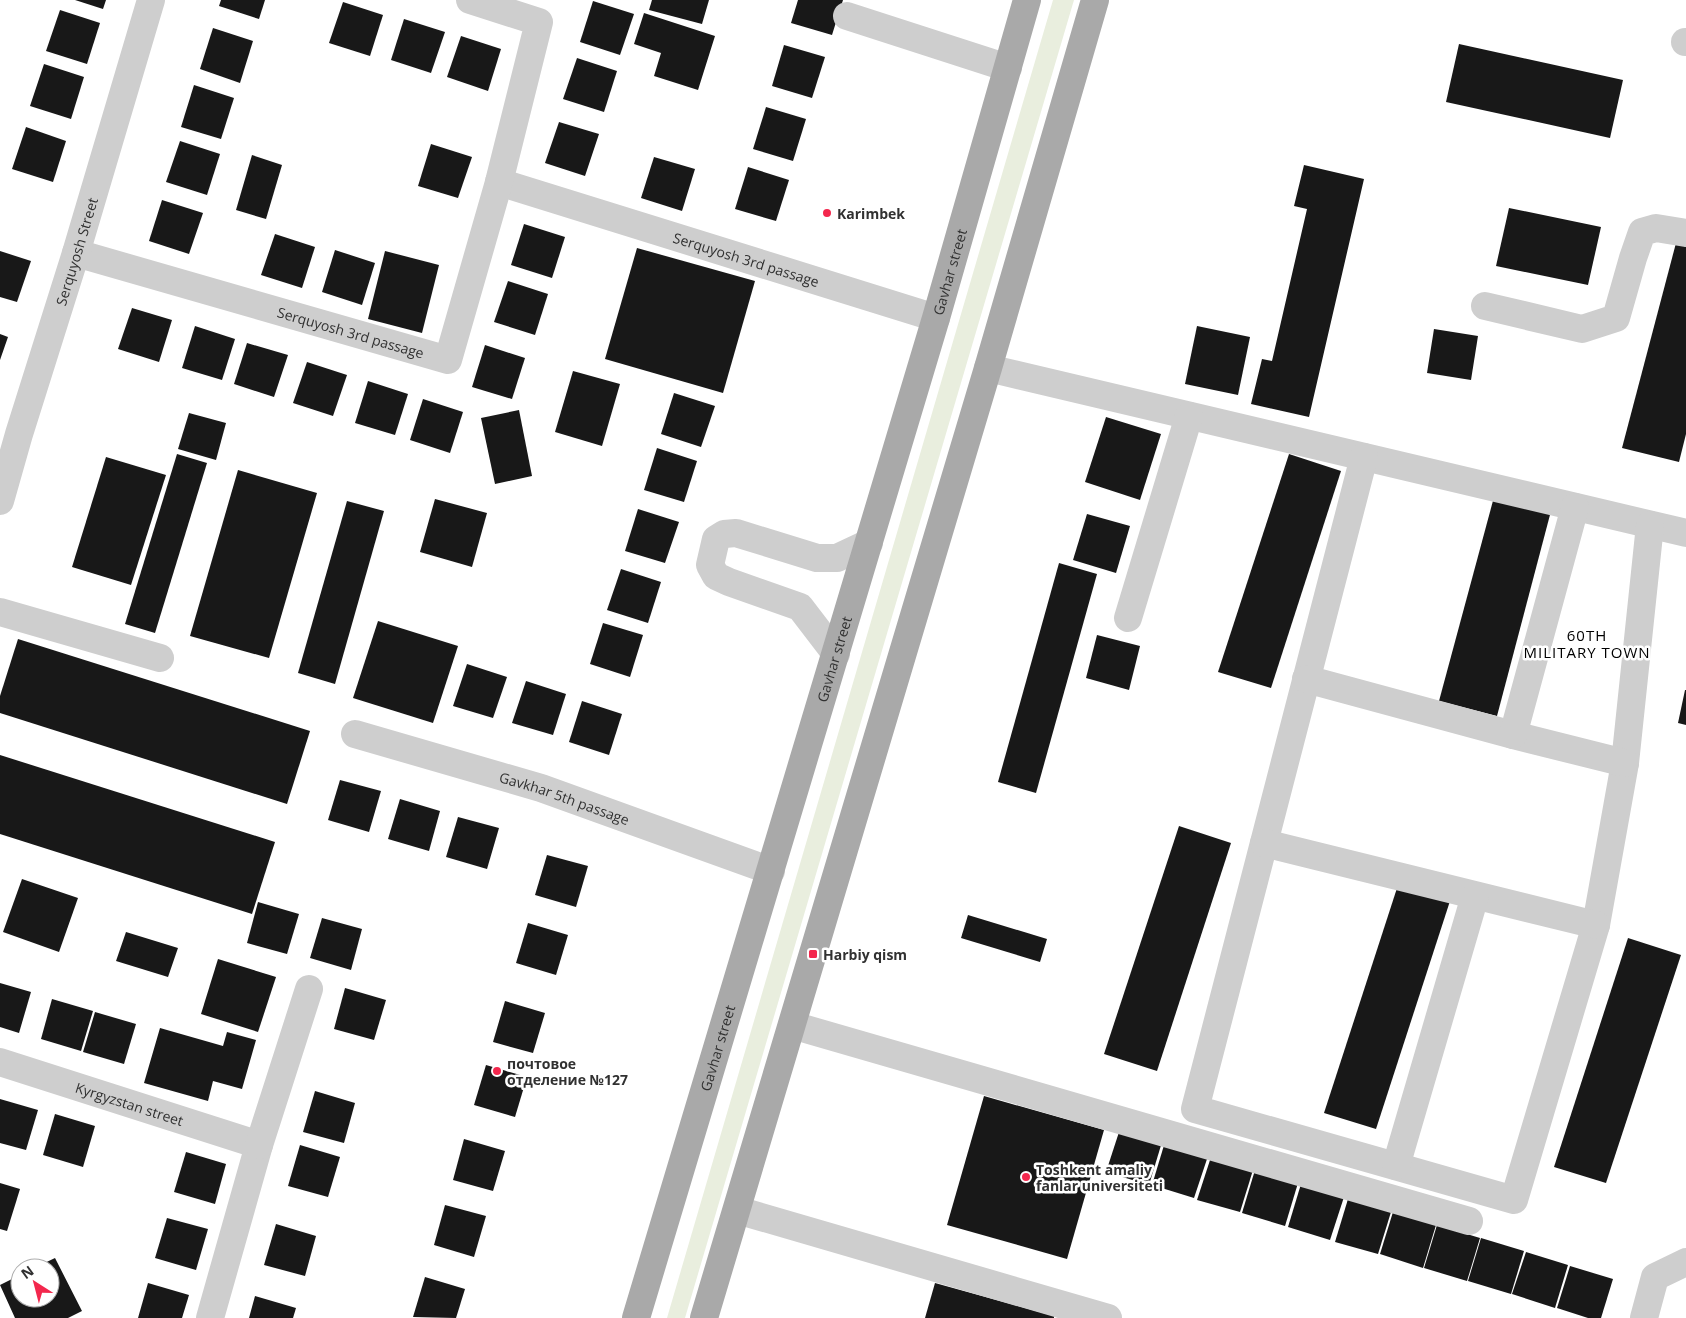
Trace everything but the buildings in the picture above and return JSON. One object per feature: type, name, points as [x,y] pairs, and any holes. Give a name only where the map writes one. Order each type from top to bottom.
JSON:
[{"type":"main road","name":"Gavhar street","points":[[636,1318],[936,318],[1027,0]]},
{"type":"main road","points":[[704,1318],[988,368],[1095,0]]},
{"type":"street","name":"Serquyosh Street","points":[[0,501],[9,432],[76,253],[151,0]]},
{"type":"street","name":"Serquyosh 3rd passage","points":[[76,253],[448,360],[499,182],[539,22],[470,0]]},
{"type":"street","points":[[847,16],[1008,68]]},
{"type":"street","name":"Serquyosh 3rd passage","points":[[499,182],[936,318]]},
{"type":"street","points":[[1485,306],[1582,329],[1616,318],[1632,258],[1642,232],[1656,228],[1686,233]]},
{"type":"street","points":[[988,368],[1686,533]]},
{"type":"street","points":[[1128,618],[1189,416]]},
{"type":"street","points":[[1364,457],[1195,1109],[1514,1200],[1596,925],[1624,763],[1650,525]]},
{"type":"street","points":[[1513,735],[1575,507]]},
{"type":"street","points":[[836,654],[800,606],[716,576],[710,565],[716,539],[724,534],[736,533],[817,558],[837,558],[869,543]]},
{"type":"street","points":[[0,612],[160,658]]},
{"type":"street","points":[[1306,679],[1624,763]]},
{"type":"street","name":"Gavkhar 5th passage","points":[[355,734],[541,788],[771,871]]},
{"type":"street","points":[[1264,843],[1596,925]]},
{"type":"street","points":[[1396,1166],[1475,896]]},
{"type":"street","points":[[210,1318],[258,1145],[309,989]]},
{"type":"street","points":[[792,1025],[1469,1221]]},
{"type":"street","name":"Kyrgyzstan street","points":[[0,1062],[258,1145]]},
{"type":"street","points":[[737,1210],[1108,1318]]},
{"type":"street","points":[[1644,1318],[1655,1277],[1686,1262]]},
{"type":"green space","points":[[1053,0],[1074,0],[685,1318],[667,1318]]},
{"type":"place","name":"Karimbek","points":[[827,213]]},
{"type":"place","name":"Harbiy qism","points":[[813,954]]},
{"type":"place","name":"почтовое отделение №127","points":[[497,1071]]},
{"type":"place","name":"Toshkent amaliy fanlar universiteti","points":[[1026,1177]]},
{"type":"district","name":"60TH MILITARY TOWN","points":[[1587,644]]}]
